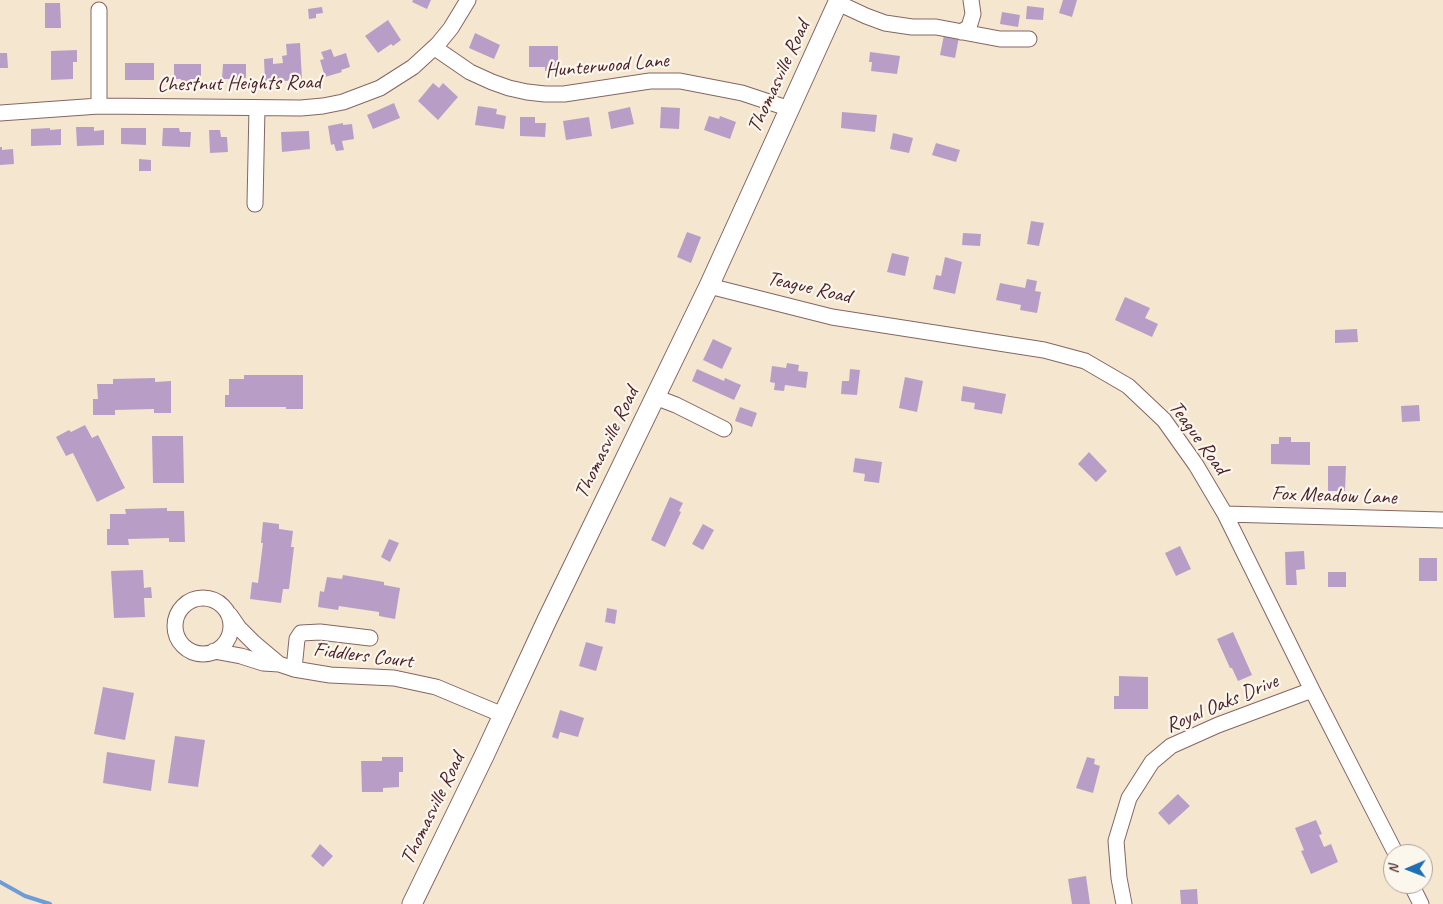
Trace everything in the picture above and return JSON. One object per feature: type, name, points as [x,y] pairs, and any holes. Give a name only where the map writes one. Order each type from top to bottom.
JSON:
[{"type":"main road","name":"Thomasville Road","points":[[412,904],[708,286],[839,1]]},
{"type":"street","name":"Chestnut Heights Road","points":[[0,113],[99,106],[301,108],[323,106],[361,96],[380,88],[404,73],[434,48],[451,28],[468,0]]},
{"type":"street","points":[[960,32],[969,27],[973,14],[971,0]]},
{"type":"street","points":[[839,1],[866,16],[885,23],[936,27],[1000,39],[1029,39]]},
{"type":"street","points":[[99,10],[99,106]]},
{"type":"street","name":"Hunterwood Lane","points":[[434,48],[470,72],[509,88],[527,92],[564,94],[650,81],[680,81],[742,93],[790,109]]},
{"type":"street","points":[[255,204],[257,108]]},
{"type":"street","name":"Teague Road","points":[[708,286],[832,317],[1044,350],[1085,360],[1128,386],[1164,420],[1196,465],[1225,514],[1391,844]]},
{"type":"street","points":[[655,397],[676,405],[724,429]]},
{"type":"street","name":"Fox Meadow Lane","points":[[1225,514],[1443,520]]},
{"type":"street","name":"Fiddlers Court","points":[[230,615],[223,605],[212,598],[199,597],[187,602],[178,611],[175,623],[177,636],[184,646],[195,653],[207,654],[214,652],[241,656],[263,663],[279,664],[330,676],[394,678],[449,692],[503,715]]},
{"type":"street","points":[[214,652],[228,640],[232,628],[230,615]]},
{"type":"street","points":[[230,615],[239,628],[279,664]]},
{"type":"street","points":[[294,669],[297,639],[301,632],[320,632],[370,638]]},
{"type":"street","name":"Royal Oaks Drive","points":[[1124,904],[1119,878],[1116,841],[1129,798],[1152,762],[1171,746],[1218,725],[1312,690]]},
{"type":"building","points":[[413,0],[431,0],[427,9],[412,2]]},
{"type":"building","points":[[1063,0],[1077,0],[1072,17],[1059,13]]},
{"type":"building","points":[[45,3],[60,3],[61,28],[45,28]]},
{"type":"building","points":[[1027,6],[1044,8],[1043,20],[1026,19]]},
{"type":"building","points":[[322,7],[323,13],[316,14],[316,18],[309,19],[308,9]]},
{"type":"building","points":[[1002,12],[1020,15],[1018,27],[1000,24]]},
{"type":"building","points":[[388,20],[401,40],[378,53],[365,36]]},
{"type":"building","points":[[475,33],[500,45],[494,59],[469,48]]},
{"type":"building","points":[[944,35],[959,37],[955,58],[940,55]]},
{"type":"building","points":[[300,43],[302,80],[265,82],[264,59],[273,58],[273,64],[283,63],[282,56],[287,55],[286,44]]},
{"type":"building","points":[[529,46],[558,46],[558,71],[545,71],[545,67],[529,67]]},
{"type":"building","points":[[331,49],[334,57],[346,53],[350,67],[341,70],[342,72],[325,77],[320,60],[324,59],[321,52]]},
{"type":"building","points":[[77,50],[77,62],[73,62],[73,79],[51,80],[51,51]]},
{"type":"building","points":[[870,52],[900,56],[897,74],[871,71],[872,62],[869,62]]},
{"type":"building","points":[[0,53],[7,53],[8,68],[0,68]]},
{"type":"building","points":[[125,63],[154,63],[154,80],[125,80]]},
{"type":"building","points":[[174,64],[201,64],[201,79],[190,79],[190,83],[181,83],[181,79],[174,79]]},
{"type":"building","points":[[223,64],[246,64],[246,78],[239,78],[239,83],[231,83],[231,79],[222,79]]},
{"type":"building","points":[[433,83],[439,88],[443,83],[458,97],[438,120],[418,101]]},
{"type":"building","points":[[394,103],[400,118],[373,129],[367,115]]},
{"type":"building","points":[[478,106],[497,109],[496,114],[506,116],[504,129],[475,125]]},
{"type":"building","points":[[630,107],[634,124],[611,129],[608,112]]},
{"type":"building","points":[[661,107],[680,108],[679,129],[660,128]]},
{"type":"building","points":[[842,112],[877,115],[875,132],[841,128]]},
{"type":"building","points":[[709,116],[719,119],[720,116],[736,122],[730,139],[704,130]]},
{"type":"building","points":[[520,117],[535,117],[535,123],[546,123],[545,137],[520,136]]},
{"type":"building","points":[[589,117],[592,136],[566,140],[563,121]]},
{"type":"building","points":[[343,123],[343,125],[352,124],[354,139],[342,141],[344,150],[336,151],[334,144],[331,145],[328,126]]},
{"type":"building","points":[[76,127],[94,127],[94,131],[104,130],[104,145],[77,146]]},
{"type":"building","points":[[50,128],[50,130],[61,129],[61,145],[31,146],[31,129]]},
{"type":"building","points":[[121,128],[146,128],[146,145],[121,144]]},
{"type":"building","points":[[163,128],[179,128],[180,132],[191,132],[190,147],[162,146]]},
{"type":"building","points":[[209,130],[220,130],[221,137],[227,137],[228,152],[210,153]]},
{"type":"building","points":[[309,131],[310,149],[282,152],[281,132]]},
{"type":"building","points":[[893,133],[913,138],[909,153],[890,149]]},
{"type":"building","points":[[936,143],[960,150],[956,162],[932,155]]},
{"type":"building","points":[[0,147],[2,147],[2,150],[13,149],[14,164],[0,165]]},
{"type":"building","points":[[139,159],[151,160],[151,171],[139,171]]},
{"type":"building","points":[[1031,221],[1044,223],[1039,246],[1027,244]]},
{"type":"building","points":[[687,232],[701,237],[691,263],[677,257]]},
{"type":"building","points":[[963,233],[981,234],[980,246],[962,245]]},
{"type":"building","points":[[892,253],[909,257],[905,276],[887,272]]},
{"type":"building","points":[[945,257],[962,262],[955,294],[933,289],[936,275],[941,276]]},
{"type":"building","points":[[1027,279],[1037,281],[1035,291],[1041,292],[1037,313],[1020,310],[1021,305],[996,300],[1000,283],[1025,288]]},
{"type":"building","points":[[1125,297],[1150,308],[1145,318],[1158,324],[1152,337],[1115,320]]},
{"type":"building","points":[[1357,329],[1358,342],[1335,343],[1335,330]]},
{"type":"building","points":[[713,339],[732,348],[722,369],[703,360]]},
{"type":"building","points":[[787,363],[799,365],[798,371],[808,372],[806,388],[785,385],[784,391],[774,390],[775,383],[770,382],[772,366],[786,368]]},
{"type":"building","points":[[697,369],[724,381],[725,378],[741,385],[734,400],[692,381]]},
{"type":"building","points":[[850,369],[860,370],[857,395],[841,394],[842,381],[849,381]]},
{"type":"building","points":[[244,375],[303,375],[303,409],[286,409],[286,407],[225,407],[225,395],[229,395],[229,379],[244,379]]},
{"type":"building","points":[[905,377],[923,381],[917,412],[899,408]]},
{"type":"building","points":[[155,378],[155,382],[171,381],[171,413],[154,413],[154,409],[115,410],[115,415],[93,415],[93,399],[98,399],[97,384],[113,384],[113,379]]},
{"type":"building","points":[[963,386],[1006,394],[1002,414],[974,409],[975,403],[961,401]]},
{"type":"building","points":[[1419,405],[1420,421],[1402,422],[1401,406]]},
{"type":"building","points":[[740,407],[757,413],[752,427],[735,421]]},
{"type":"building","points":[[85,425],[92,438],[98,435],[125,488],[97,502],[73,453],[66,456],[56,437]]},
{"type":"building","points":[[152,436],[183,436],[184,483],[153,483]]},
{"type":"building","points":[[1279,437],[1291,437],[1291,442],[1310,442],[1310,465],[1271,464],[1271,444],[1279,444]]},
{"type":"building","points":[[1089,452],[1107,471],[1096,482],[1078,464]]},
{"type":"building","points":[[855,458],[882,462],[879,483],[864,481],[865,474],[853,472]]},
{"type":"building","points":[[1328,466],[1346,466],[1345,491],[1328,491]]},
{"type":"building","points":[[670,497],[683,503],[679,511],[681,512],[665,547],[651,540]]},
{"type":"building","points":[[167,508],[167,511],[184,511],[185,542],[169,542],[169,538],[128,539],[129,545],[107,545],[107,529],[110,529],[110,514],[126,514],[125,509]]},
{"type":"building","points":[[263,522],[279,524],[279,529],[293,531],[291,547],[294,547],[289,589],[283,589],[281,603],[250,599],[252,582],[258,583],[263,543],[261,543]]},
{"type":"building","points":[[703,524],[714,530],[703,550],[692,544]]},
{"type":"building","points":[[389,539],[399,543],[390,562],[381,557]]},
{"type":"building","points":[[1180,546],[1191,569],[1176,576],[1165,553]]},
{"type":"building","points":[[1304,551],[1305,569],[1296,570],[1297,585],[1286,585],[1285,552]]},
{"type":"building","points":[[1419,558],[1437,558],[1437,581],[1419,581]]},
{"type":"building","points":[[143,570],[144,588],[151,587],[152,598],[144,598],[145,617],[114,618],[111,571]]},
{"type":"building","points":[[1328,572],[1346,572],[1346,587],[1328,587]]},
{"type":"building","points":[[343,575],[384,582],[384,585],[400,588],[395,619],[379,616],[379,612],[339,606],[338,610],[318,607],[320,591],[324,592],[327,577],[342,579]]},
{"type":"building","points":[[607,608],[617,610],[615,624],[605,622]]},
{"type":"building","points":[[1233,632],[1252,675],[1238,681],[1217,639]]},
{"type":"building","points":[[586,642],[603,647],[596,671],[579,666]]},
{"type":"building","points":[[1119,676],[1148,677],[1148,709],[1114,709],[1114,696],[1119,696]]},
{"type":"building","points":[[103,687],[134,693],[125,740],[94,734]]},
{"type":"building","points":[[560,710],[584,718],[578,737],[560,732],[558,739],[552,737]]},
{"type":"building","points":[[175,736],[205,740],[198,787],[168,783]]},
{"type":"building","points":[[107,752],[155,760],[151,791],[103,783]]},
{"type":"building","points":[[382,757],[403,757],[403,772],[399,772],[399,787],[383,788],[383,792],[362,792],[361,761],[382,761]]},
{"type":"building","points":[[1087,757],[1095,759],[1094,764],[1100,766],[1093,793],[1076,788]]},
{"type":"building","points":[[1178,794],[1190,806],[1169,825],[1158,813]]},
{"type":"building","points":[[1316,820],[1322,834],[1319,835],[1324,847],[1331,844],[1338,862],[1311,874],[1301,851],[1304,850],[1295,828]]},
{"type":"building","points":[[320,844],[333,856],[323,867],[311,856]]},
{"type":"building","points":[[1086,876],[1090,904],[1072,904],[1068,879]]},
{"type":"building","points":[[1197,889],[1198,904],[1181,904],[1180,890]]},
{"type":"waterway","points":[[0,882],[25,896],[50,904]]}]
